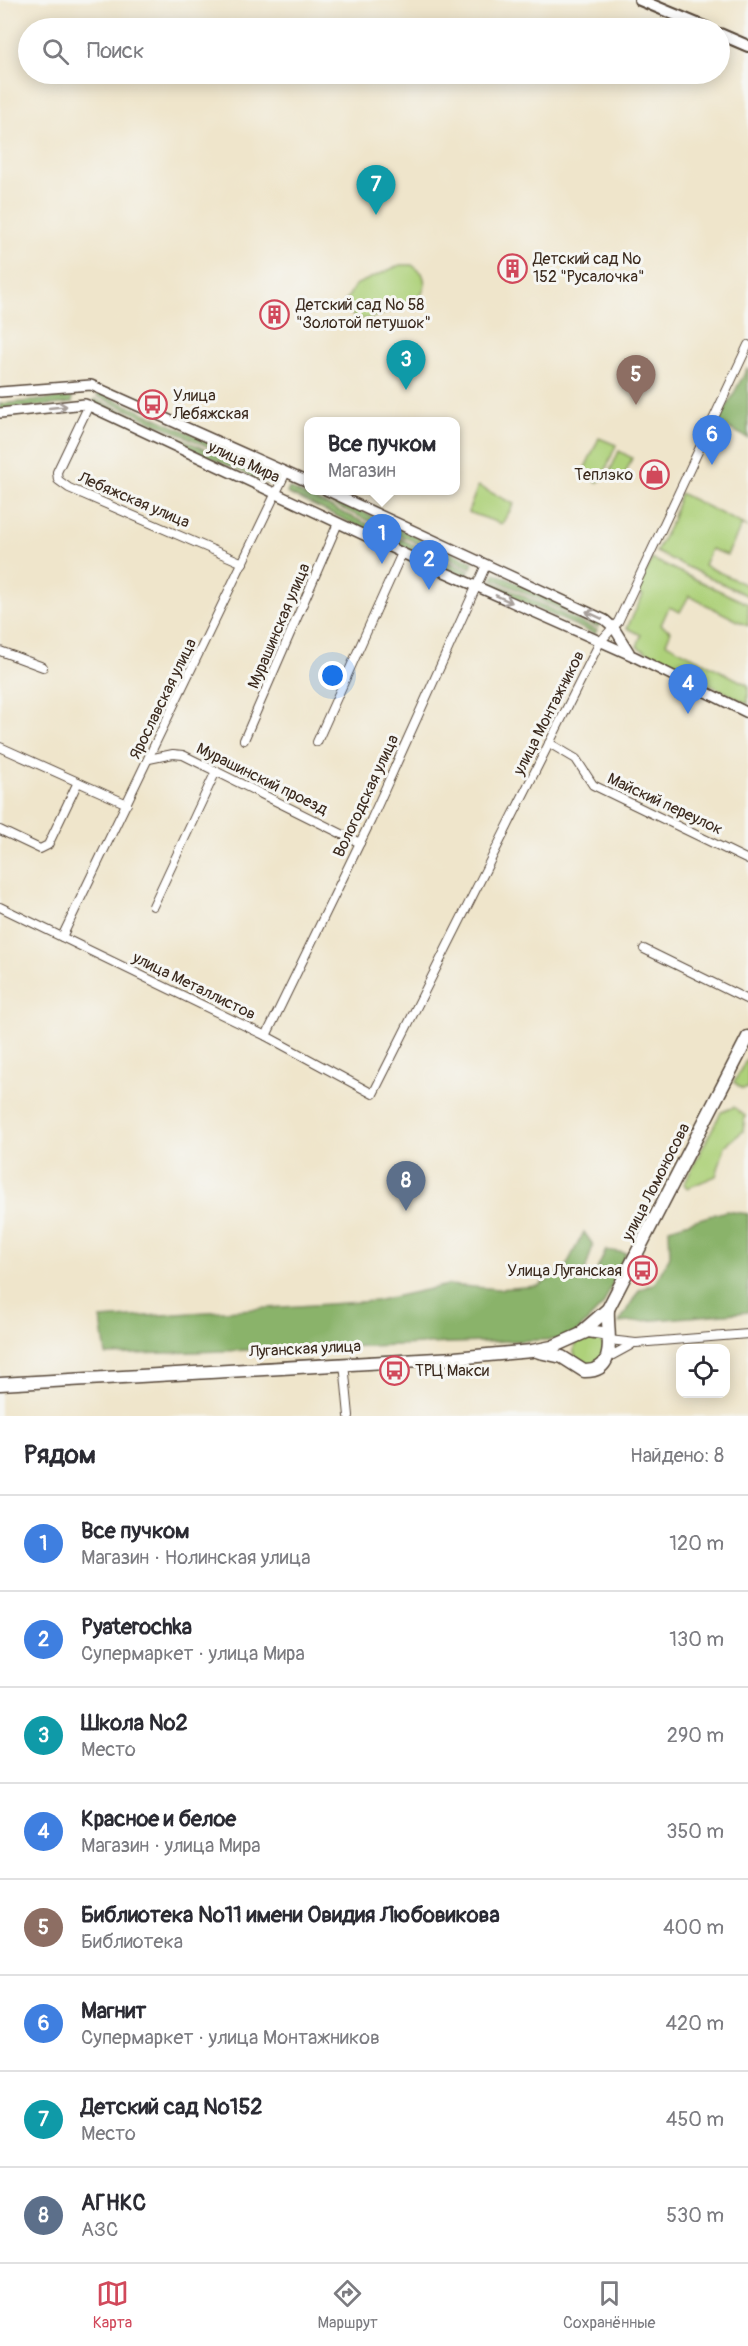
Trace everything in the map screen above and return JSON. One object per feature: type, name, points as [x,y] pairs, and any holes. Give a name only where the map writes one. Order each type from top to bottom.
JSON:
[{"type":"highway","name":"улица Ломоносова","points":[[579,1333],[608,1309],[748,1037]]},
{"type":"highway","points":[[532,1351],[562,1358],[575,1366],[591,1371],[602,1366],[609,1357],[608,1309]]},
{"type":"highway","points":[[575,1366],[571,1360],[569,1346],[579,1333],[595,1330],[608,1338]]},
{"type":"highway","name":"Луганская улица","points":[[0,1384],[455,1358],[532,1351],[563,1342],[579,1333]]},
{"type":"main road","points":[[641,0],[683,18]]},
{"type":"main road","points":[[730,38],[748,45]]},
{"type":"street","name":"улица Монтажников","points":[[373,1094],[600,642],[614,628],[748,345]]},
{"type":"street","name":"улица Мира","points":[[0,392],[91,385],[304,480]]},
{"type":"street","name":"улица Мира","points":[[89,405],[402,553],[633,656],[748,713]]},
{"type":"street","points":[[0,413],[89,405]]},
{"type":"street","name":"Лебяжская улица","points":[[89,405],[57,472],[58,480],[69,488],[153,522],[243,563]]},
{"type":"street","name":"Ярославская улица","points":[[62,937],[286,472]]},
{"type":"street","name":"улица Мира","points":[[337,495],[605,620],[614,628],[624,647],[633,656]]},
{"type":"street","name":"Мурашинская улица","points":[[244,740],[338,523]]},
{"type":"street","points":[[317,742],[402,553]]},
{"type":"street","name":"Вологодская улица","points":[[266,1036],[360,843],[486,565]]},
{"type":"street","points":[[0,651],[43,667]]},
{"type":"street","name":"Майский переулок","points":[[549,743],[576,759],[593,785],[748,860]]},
{"type":"street","points":[[0,747],[127,804]]},
{"type":"street","name":"Мурашинский проезд","points":[[149,759],[173,754],[183,755],[360,843]]},
{"type":"street","points":[[153,906],[216,771]]},
{"type":"street","points":[[0,830],[40,849],[48,845],[78,782]]},
{"type":"street","name":"улица Металлистов","points":[[0,907],[266,1036],[373,1094]]},
{"type":"street","points":[[644,949],[748,1000]]},
{"type":"street","points":[[608,1338],[636,1343],[748,1334]]},
{"type":"street","points":[[609,1357],[636,1343]]},
{"type":"street","points":[[344,1363],[349,1416]]},
{"type":"green space","points":[[400,265],[412,265],[422,273],[425,287],[419,298],[373,318],[359,319],[348,311],[345,302],[355,285]]},
{"type":"green space","points":[[748,367],[748,438],[718,423]]},
{"type":"green space","points":[[98,392],[274,471],[272,476],[97,396]]},
{"type":"green space","points":[[72,397],[72,403],[0,410],[0,404]]},
{"type":"green space","points":[[95,399],[270,479],[268,484],[93,404]]},
{"type":"green space","points":[[599,438],[616,445],[602,479],[598,482],[583,472]]},
{"type":"green space","points":[[619,451],[632,458],[623,479],[610,471]]},
{"type":"green space","points":[[293,480],[304,485],[304,491],[291,485]]},
{"type":"green space","points":[[478,486],[514,504],[502,524],[468,512]]},
{"type":"green space","points":[[289,488],[418,547],[416,553],[287,493]]},
{"type":"green space","points":[[680,493],[748,527],[742,525],[727,555],[711,549],[704,565],[748,586],[748,596],[656,552],[672,521]]},
{"type":"green space","points":[[313,495],[326,495],[422,539],[419,544]]},
{"type":"green space","points":[[426,541],[473,562],[471,568],[423,546]]},
{"type":"green space","points":[[422,549],[469,571],[466,577],[419,555]]},
{"type":"green space","points":[[652,559],[748,604],[748,626],[689,596],[680,612],[669,607],[661,625],[671,631],[666,643],[748,685],[748,704],[637,647],[641,635],[627,628],[643,595],[637,593]]},
{"type":"green space","points":[[495,573],[601,621],[598,627],[492,578]]},
{"type":"green space","points":[[491,581],[597,630],[595,634],[488,587]]},
{"type":"green space","points":[[748,1057],[748,1088],[742,1089],[734,1082]]},
{"type":"green space","points":[[734,1107],[745,1116],[743,1131],[725,1146],[716,1176],[687,1188],[684,1184],[721,1112]]},
{"type":"green space","points":[[726,1211],[748,1214],[748,1312],[619,1323],[639,1290],[655,1283],[670,1256],[669,1228]]},
{"type":"green space","points":[[584,1232],[593,1245],[584,1275],[594,1276],[606,1250],[626,1253],[603,1305],[570,1339],[106,1355],[101,1319],[375,1301],[448,1285],[499,1289],[538,1286],[564,1270]]},
{"type":"green space","points":[[589,1335],[600,1339],[604,1350],[600,1361],[589,1365],[578,1361],[574,1350],[578,1339]]},
{"type":"place","name":"Детский сад №152","points":[[376,215]]},
{"type":"place","name":"Детский сад № 152 \"Русалочка\"","points":[[512,268]]},
{"type":"place","name":"Детский сад № 58 \"Золотой петушок\"","points":[[275,314]]},
{"type":"place","name":"Школа №2","points":[[406,390]]},
{"type":"place","name":"Улица Лебяжская","points":[[152,405]]},
{"type":"place","name":"Библиотека №11 имени Овидия Любовикова","points":[[636,405]]},
{"type":"place","name":"Магнит","points":[[712,465]]},
{"type":"place","name":"Теплэко","points":[[654,475]]},
{"type":"place","name":"Все пучком","points":[[382,564]]},
{"type":"place","name":"Pyaterochka","points":[[429,590]]},
{"type":"place","name":"Красное и белое","points":[[688,714]]},
{"type":"place","name":"АГНКС","points":[[406,1211]]},
{"type":"place","name":"Улица Луганская","points":[[643,1271]]},
{"type":"place","name":"ТРЦ Макси","points":[[394,1371]]}]
